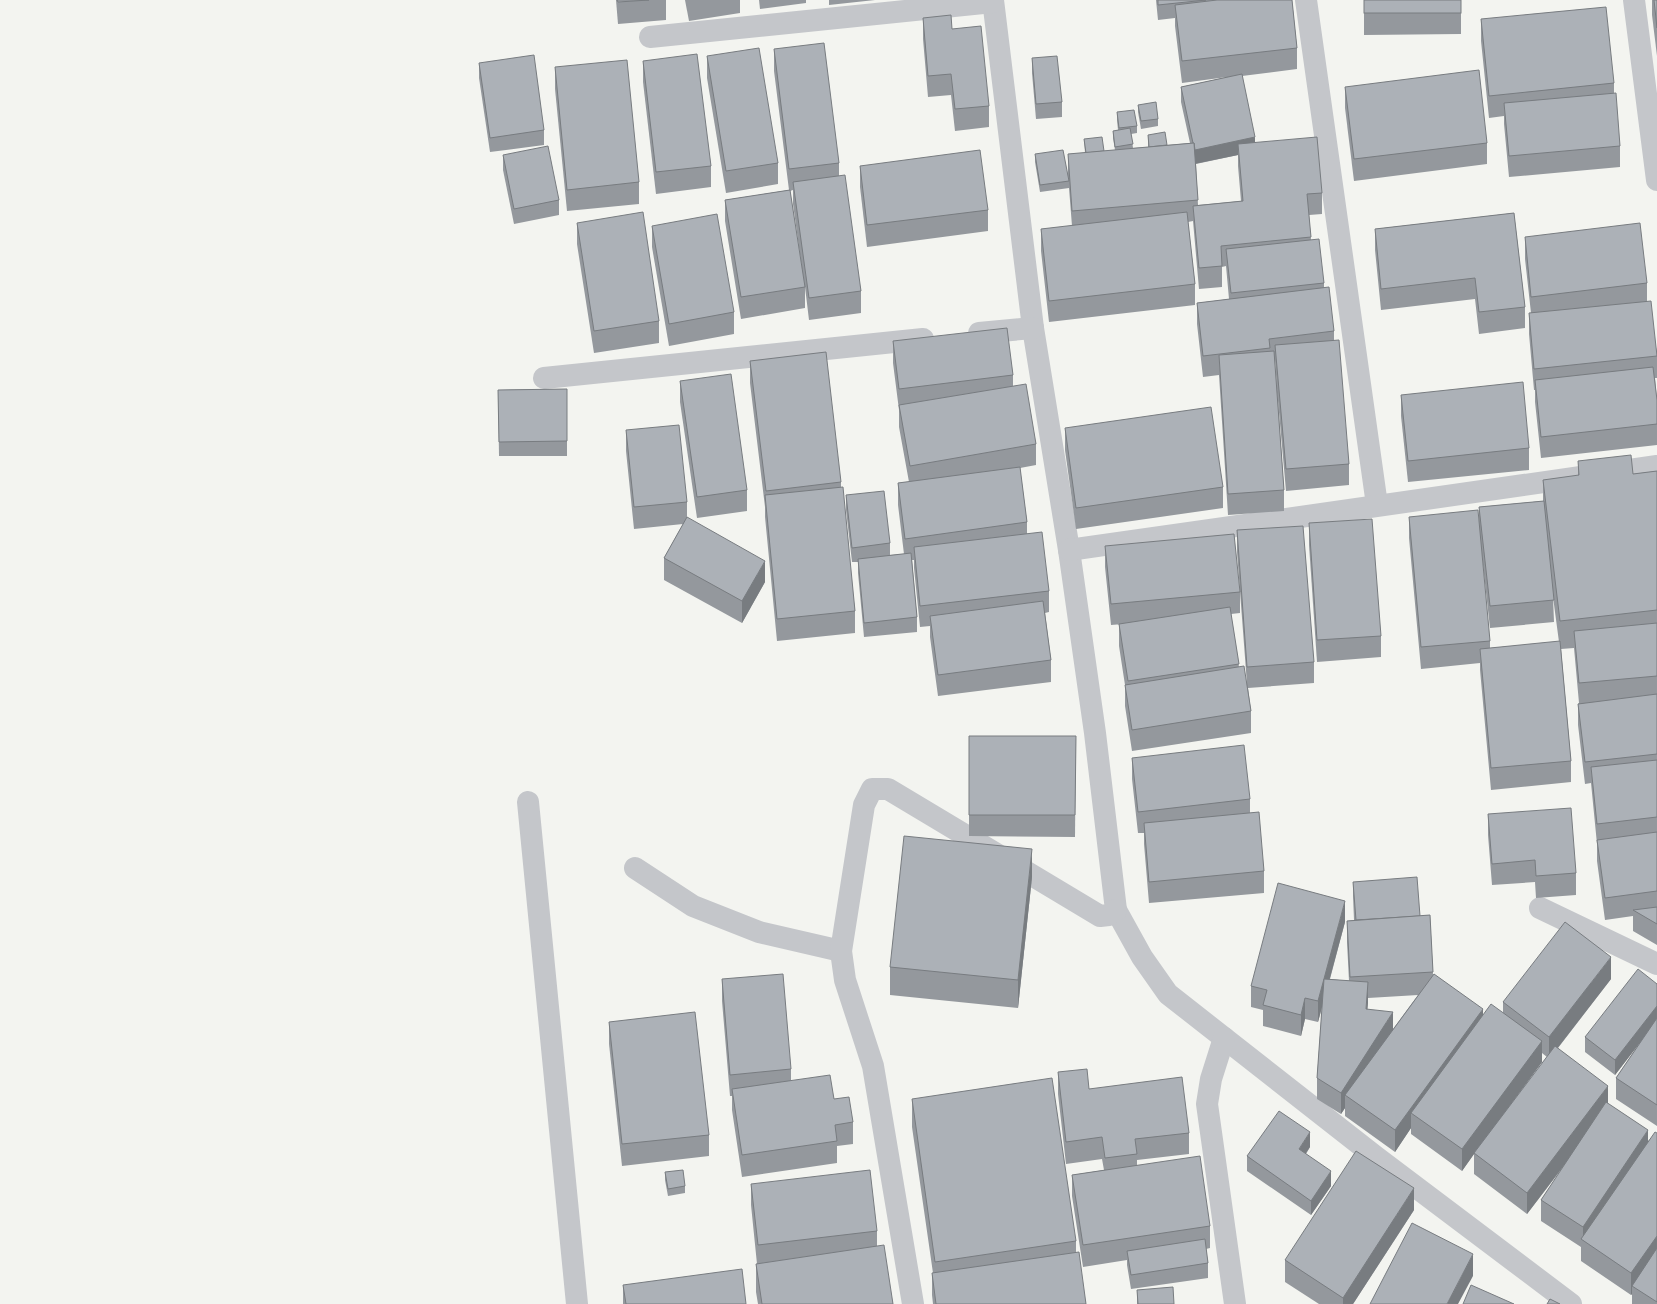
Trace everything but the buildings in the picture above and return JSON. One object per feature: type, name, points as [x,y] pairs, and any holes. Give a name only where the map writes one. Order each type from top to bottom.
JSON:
[{"type":"street","points":[[1306,0],[1377,505]]},
{"type":"street","points":[[1634,0],[1657,180]]},
{"type":"street","points":[[650,37],[993,1],[1033,328],[1069,550],[1096,741],[1116,910],[1142,958],[1168,994],[1376,1157],[1571,1304]]},
{"type":"street","points":[[544,378],[1033,328]]},
{"type":"street","points":[[1069,550],[1657,466]]},
{"type":"street","points":[[913,1304],[873,1066],[845,980],[841,950],[864,805],[872,789],[888,789],[1100,916],[1109,915],[1116,910]]},
{"type":"street","points":[[528,802],[538,922],[577,1304]]},
{"type":"street","points":[[635,868],[693,906],[715,915],[759,932],[841,950]]},
{"type":"street","points":[[1540,908],[1657,964]]},
{"type":"street","points":[[1224,1038],[1211,1079],[1207,1104],[1235,1304]]}]
